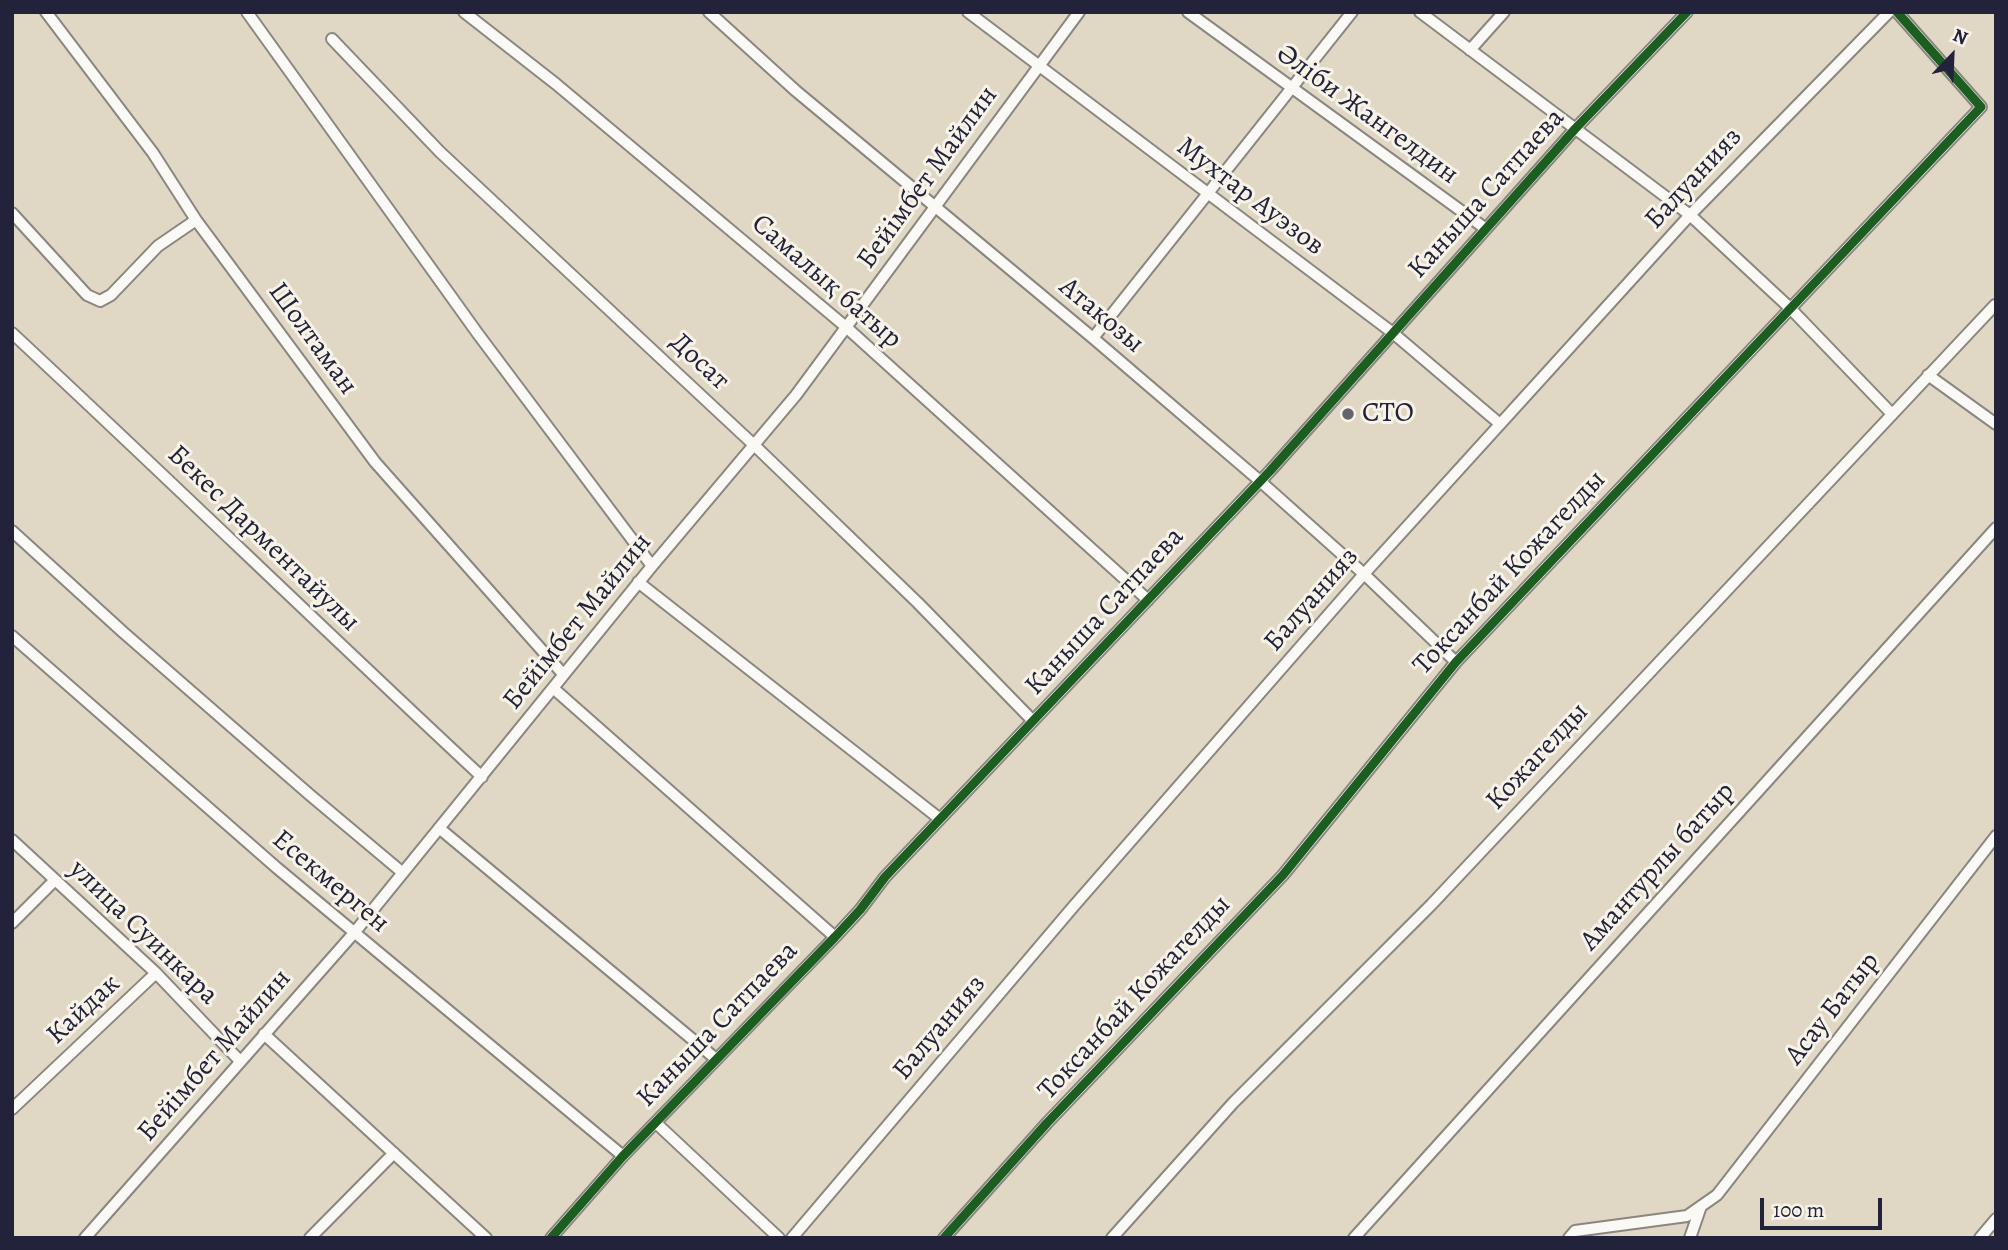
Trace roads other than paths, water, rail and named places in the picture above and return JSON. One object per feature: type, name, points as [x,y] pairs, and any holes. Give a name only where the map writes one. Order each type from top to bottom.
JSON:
[{"type":"street","name":"Шолтаман","points":[[46,12],[153,153],[196,220],[375,462],[563,674]]},
{"type":"street","points":[[247,12],[478,334],[652,566]]},
{"type":"street","name":"Самалық батыр","points":[[464,12],[556,84],[846,327],[1148,600]]},
{"type":"street","name":"Атакозы","points":[[709,12],[796,90],[1260,481],[1364,574],[1456,662]]},
{"type":"street","name":"Мухтар Ауэзов","points":[[968,12],[1393,333],[1500,424]]},
{"type":"street","name":"Бейімбет Майлин","points":[[85,1238],[355,933],[638,582],[796,396],[1079,12]]},
{"type":"street","name":"Әліби Жангелдин","points":[[1188,12],[1486,229]]},
{"type":"street","points":[[1093,338],[1352,12]]},
{"type":"street","points":[[1420,12],[1690,215],[1790,308],[1892,414]]},
{"type":"street","points":[[1470,50],[1504,12]]},
{"type":"street","name":"Каныша Сатпаева","points":[[551,1238],[623,1156],[835,937],[885,877],[1260,481],[1575,129],[1688,12]]},
{"type":"street","name":"Балуанияз","points":[[792,1238],[1073,907],[1364,574],[1690,215],[1889,12]]},
{"type":"street","name":"Токсанбай Кожагелды","points":[[944,1238],[1047,1124],[1283,875],[1456,662],[1981,107],[1897,12]]},
{"type":"street","name":"Досат","points":[[332,39],[440,152],[754,445],[918,603],[1033,721]]},
{"type":"street","points":[[12,213],[87,295],[100,302],[111,295],[158,246],[196,220]]},
{"type":"street","name":"Кожагелды","points":[[1112,1238],[1233,1103],[1431,905],[1995,304]]},
{"type":"street","name":"Бекес Дарментайулы","points":[[12,333],[482,777]]},
{"type":"street","points":[[1928,375],[1996,424]]},
{"type":"street","name":"Амантурлы батыр","points":[[1354,1238],[1996,527]]},
{"type":"street","points":[[12,531],[124,633],[403,873]]},
{"type":"street","points":[[638,582],[940,818]]},
{"type":"street","name":"Eсекмерген","points":[[12,636],[277,868],[623,1156]]},
{"type":"street","points":[[553,688],[835,937]]},
{"type":"street","points":[[439,828],[716,1059]]},
{"type":"street","name":"Асау Батыр","points":[[1569,1238],[1575,1231],[1688,1216],[1717,1195],[1996,836]]},
{"type":"street","name":"улица Суинкара","points":[[12,840],[156,973],[240,1061]]},
{"type":"street","points":[[12,923],[55,880]]},
{"type":"street","name":"Кайдак","points":[[12,1109],[156,973]]},
{"type":"street","points":[[264,1034],[486,1238]]},
{"type":"street","points":[[656,1122],[779,1238]]},
{"type":"street","points":[[310,1238],[394,1153]]},
{"type":"street","name":"Асау Батыр","points":[[1690,1238],[1701,1206]]},
{"type":"street","points":[[1980,1238],[1996,1219]]},
{"type":"place","name":"CTO","points":[[1348,414]]}]
